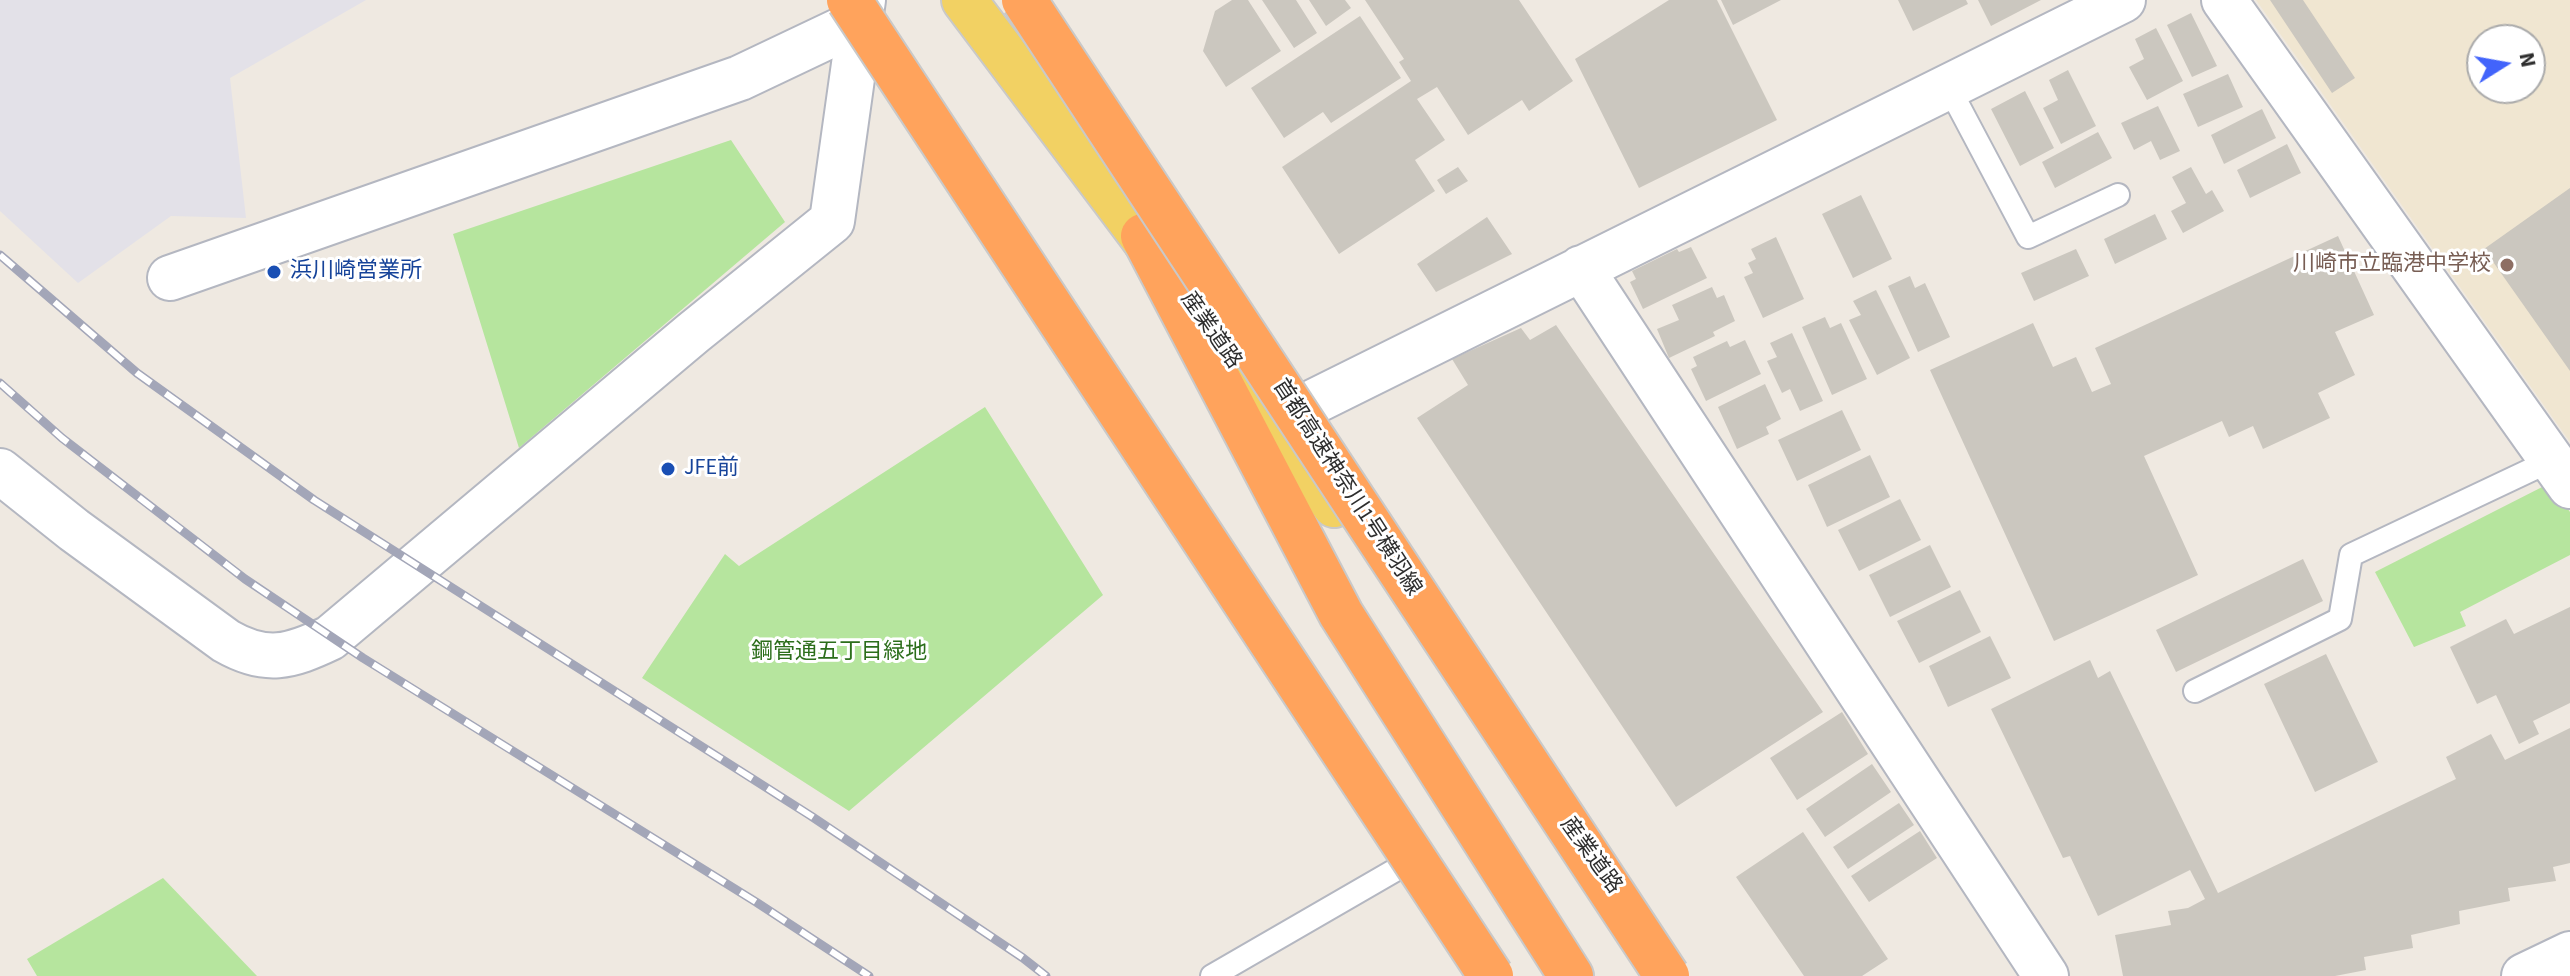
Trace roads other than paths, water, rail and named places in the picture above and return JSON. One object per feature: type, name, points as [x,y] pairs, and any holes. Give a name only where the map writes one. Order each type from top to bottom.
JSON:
[{"type":"highway","name":"首都高速神奈川1号横羽線","points":[[1024,0],[1667,976]]},
{"type":"highway","points":[[853,5],[1491,976]]},
{"type":"highway","points":[[1143,236],[1341,614],[1571,976]]},
{"type":"main road","name":"産業道路","points":[[964,0],[1143,236],[1273,422],[1677,976]]},
{"type":"main road","points":[[853,5],[1476,976]]},
{"type":"street","points":[[170,278],[729,82],[853,5],[900,0]]},
{"type":"street","points":[[1273,422],[2123,0]]},
{"type":"street","points":[[2224,0],[2561,473]]},
{"type":"street","points":[[0,471],[74,530],[245,652],[276,657],[298,653],[330,638],[693,333],[832,221],[853,5]]},
{"type":"street","points":[[1581,268],[2046,976]]},
{"type":"street","points":[[2524,976],[2570,954]]},
{"type":"lane","points":[[1948,86],[2028,237],[2118,195]]},
{"type":"lane","points":[[2195,691],[2340,619],[2351,555],[2561,473]]},
{"type":"lane","points":[[1212,976],[1404,865]]},
{"type":"railway","points":[[0,255],[137,373],[314,500],[811,816],[1046,976]]},
{"type":"railway","points":[[0,383],[62,438],[245,579],[363,658],[756,902],[869,976]]},
{"type":"place","name":"川崎市立臨港中学校","points":[[2507,265]]},
{"type":"place","name":"浜川崎営業所","points":[[274,272]]},
{"type":"place","name":"JFE前","points":[[668,469]]},
{"type":"park label","name":"鋼管通五丁目緑地","points":[[839,653]]}]
